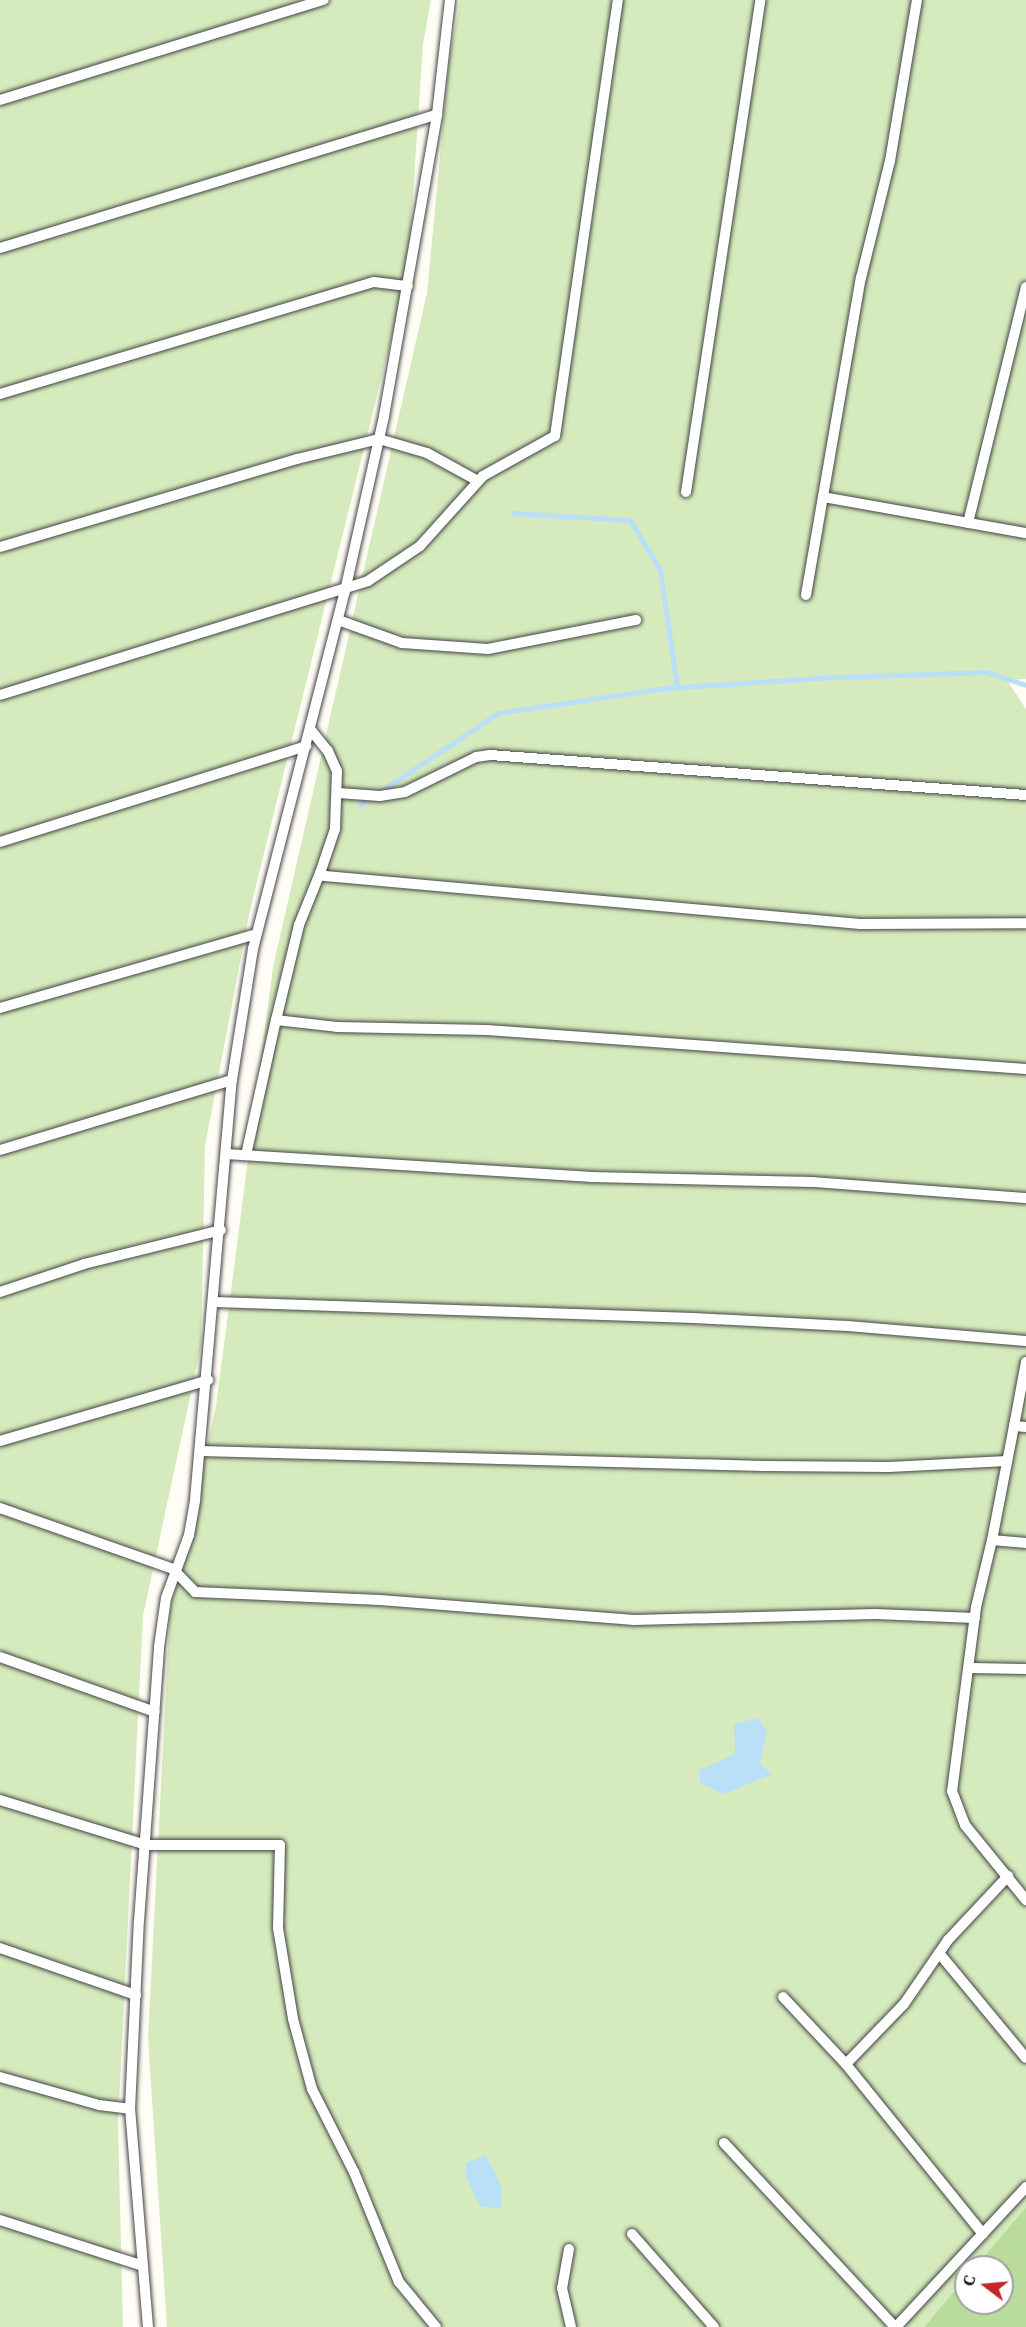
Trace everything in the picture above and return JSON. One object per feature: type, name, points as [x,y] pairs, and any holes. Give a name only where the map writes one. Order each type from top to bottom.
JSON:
[{"type":"lane","points":[[0,100],[324,0]]},
{"type":"lane","points":[[148,2327],[130,2109],[159,1647],[174,1569],[189,1535],[200,1451],[215,1302],[232,1080],[256,934],[338,620],[379,439],[437,114],[450,0]]},
{"type":"lane","points":[[0,695],[345,591],[368,581],[420,546],[478,481],[555,436],[590,177],[618,0]]},
{"type":"lane","points":[[686,492],[760,0]]},
{"type":"lane","points":[[806,595],[861,278],[890,161],[917,0]]},
{"type":"lane","points":[[0,248],[437,114]]},
{"type":"lane","points":[[0,394],[374,282],[408,286]]},
{"type":"lane","points":[[968,523],[1026,287]]},
{"type":"lane","points":[[0,547],[286,463],[379,439],[427,453],[478,481]]},
{"type":"lane","points":[[823,497],[1026,533]]},
{"type":"lane","points":[[338,620],[402,643],[488,649],[636,620]]},
{"type":"lane","points":[[246,1155],[299,925],[335,829],[337,771],[328,751],[310,729]]},
{"type":"lane","points":[[0,842],[306,746]]},
{"type":"lane","points":[[338,793],[380,796],[405,792],[476,757],[490,755],[1026,795]]},
{"type":"lane","points":[[320,873],[356,881],[860,924],[1026,923]]},
{"type":"lane","points":[[0,1008],[256,934]]},
{"type":"lane","points":[[276,1020],[337,1027],[557,1034],[1026,1069]]},
{"type":"lane","points":[[0,1150],[232,1080]]},
{"type":"lane","points":[[226,1154],[592,1177],[813,1182],[1026,1198]]},
{"type":"lane","points":[[0,1292],[84,1264],[221,1230]]},
{"type":"lane","points":[[215,1302],[694,1318],[1026,1341]]},
{"type":"lane","points":[[1026,1362],[975,1618],[971,1668],[952,1791],[965,1825],[1026,1900]]},
{"type":"lane","points":[[0,1441],[208,1380]]},
{"type":"lane","points":[[1014,1426],[1026,1427]]},
{"type":"lane","points":[[200,1451],[809,1466],[1007,1461]]},
{"type":"lane","points":[[0,1508],[174,1569],[195,1592],[380,1600],[634,1620],[875,1614],[975,1618]]},
{"type":"lane","points":[[992,1540],[1026,1543]]},
{"type":"lane","points":[[0,1657],[155,1712]]},
{"type":"lane","points":[[971,1668],[1026,1669]]},
{"type":"lane","points":[[0,1800],[146,1845],[280,1845],[278,1928],[293,2019],[312,2089],[354,2172],[399,2282],[436,2327]]},
{"type":"lane","points":[[846,2064],[904,2004],[939,1953],[1008,1876]]},
{"type":"lane","points":[[0,1948],[136,1995]]},
{"type":"lane","points":[[939,1953],[1026,2058]]},
{"type":"lane","points":[[783,1997],[846,2064],[983,2234]]},
{"type":"lane","points":[[0,2077],[99,2106],[130,2109]]},
{"type":"lane","points":[[724,2143],[896,2327],[928,2288],[983,2234],[1026,2187]]},
{"type":"lane","points":[[0,2220],[143,2266]]},
{"type":"lane","points":[[632,2234],[714,2327]]},
{"type":"lane","points":[[569,2249],[562,2288],[571,2327]]},
{"type":"green space","points":[[0,0],[431,0],[423,44],[408,270],[250,910],[205,1146],[201,1346],[143,1616],[118,2123],[123,2327],[0,2327]]},
{"type":"green space","points":[[460,0],[1026,0],[1026,679],[1007,680],[1026,709],[1026,2207],[985,2255],[954,2255],[954,2291],[924,2327],[167,2327],[148,2038],[170,1611],[216,1406],[273,967],[427,293],[449,62]]},
{"type":"green space","points":[[1026,2207],[1026,2327],[924,2327],[954,2291],[954,2315],[1014,2315],[1014,2255],[985,2255]]},
{"type":"water","points":[[758,1718],[767,1731],[760,1764],[772,1774],[724,1794],[700,1783],[700,1770],[735,1754],[734,1724]]},
{"type":"water","points":[[486,2155],[502,2188],[501,2209],[480,2206],[466,2178],[466,2163]]},
{"type":"waterway","points":[[513,513],[630,520],[660,570],[677,687]]},
{"type":"waterway","points":[[360,805],[498,713],[666,688],[835,677],[986,672],[1026,685]]}]
